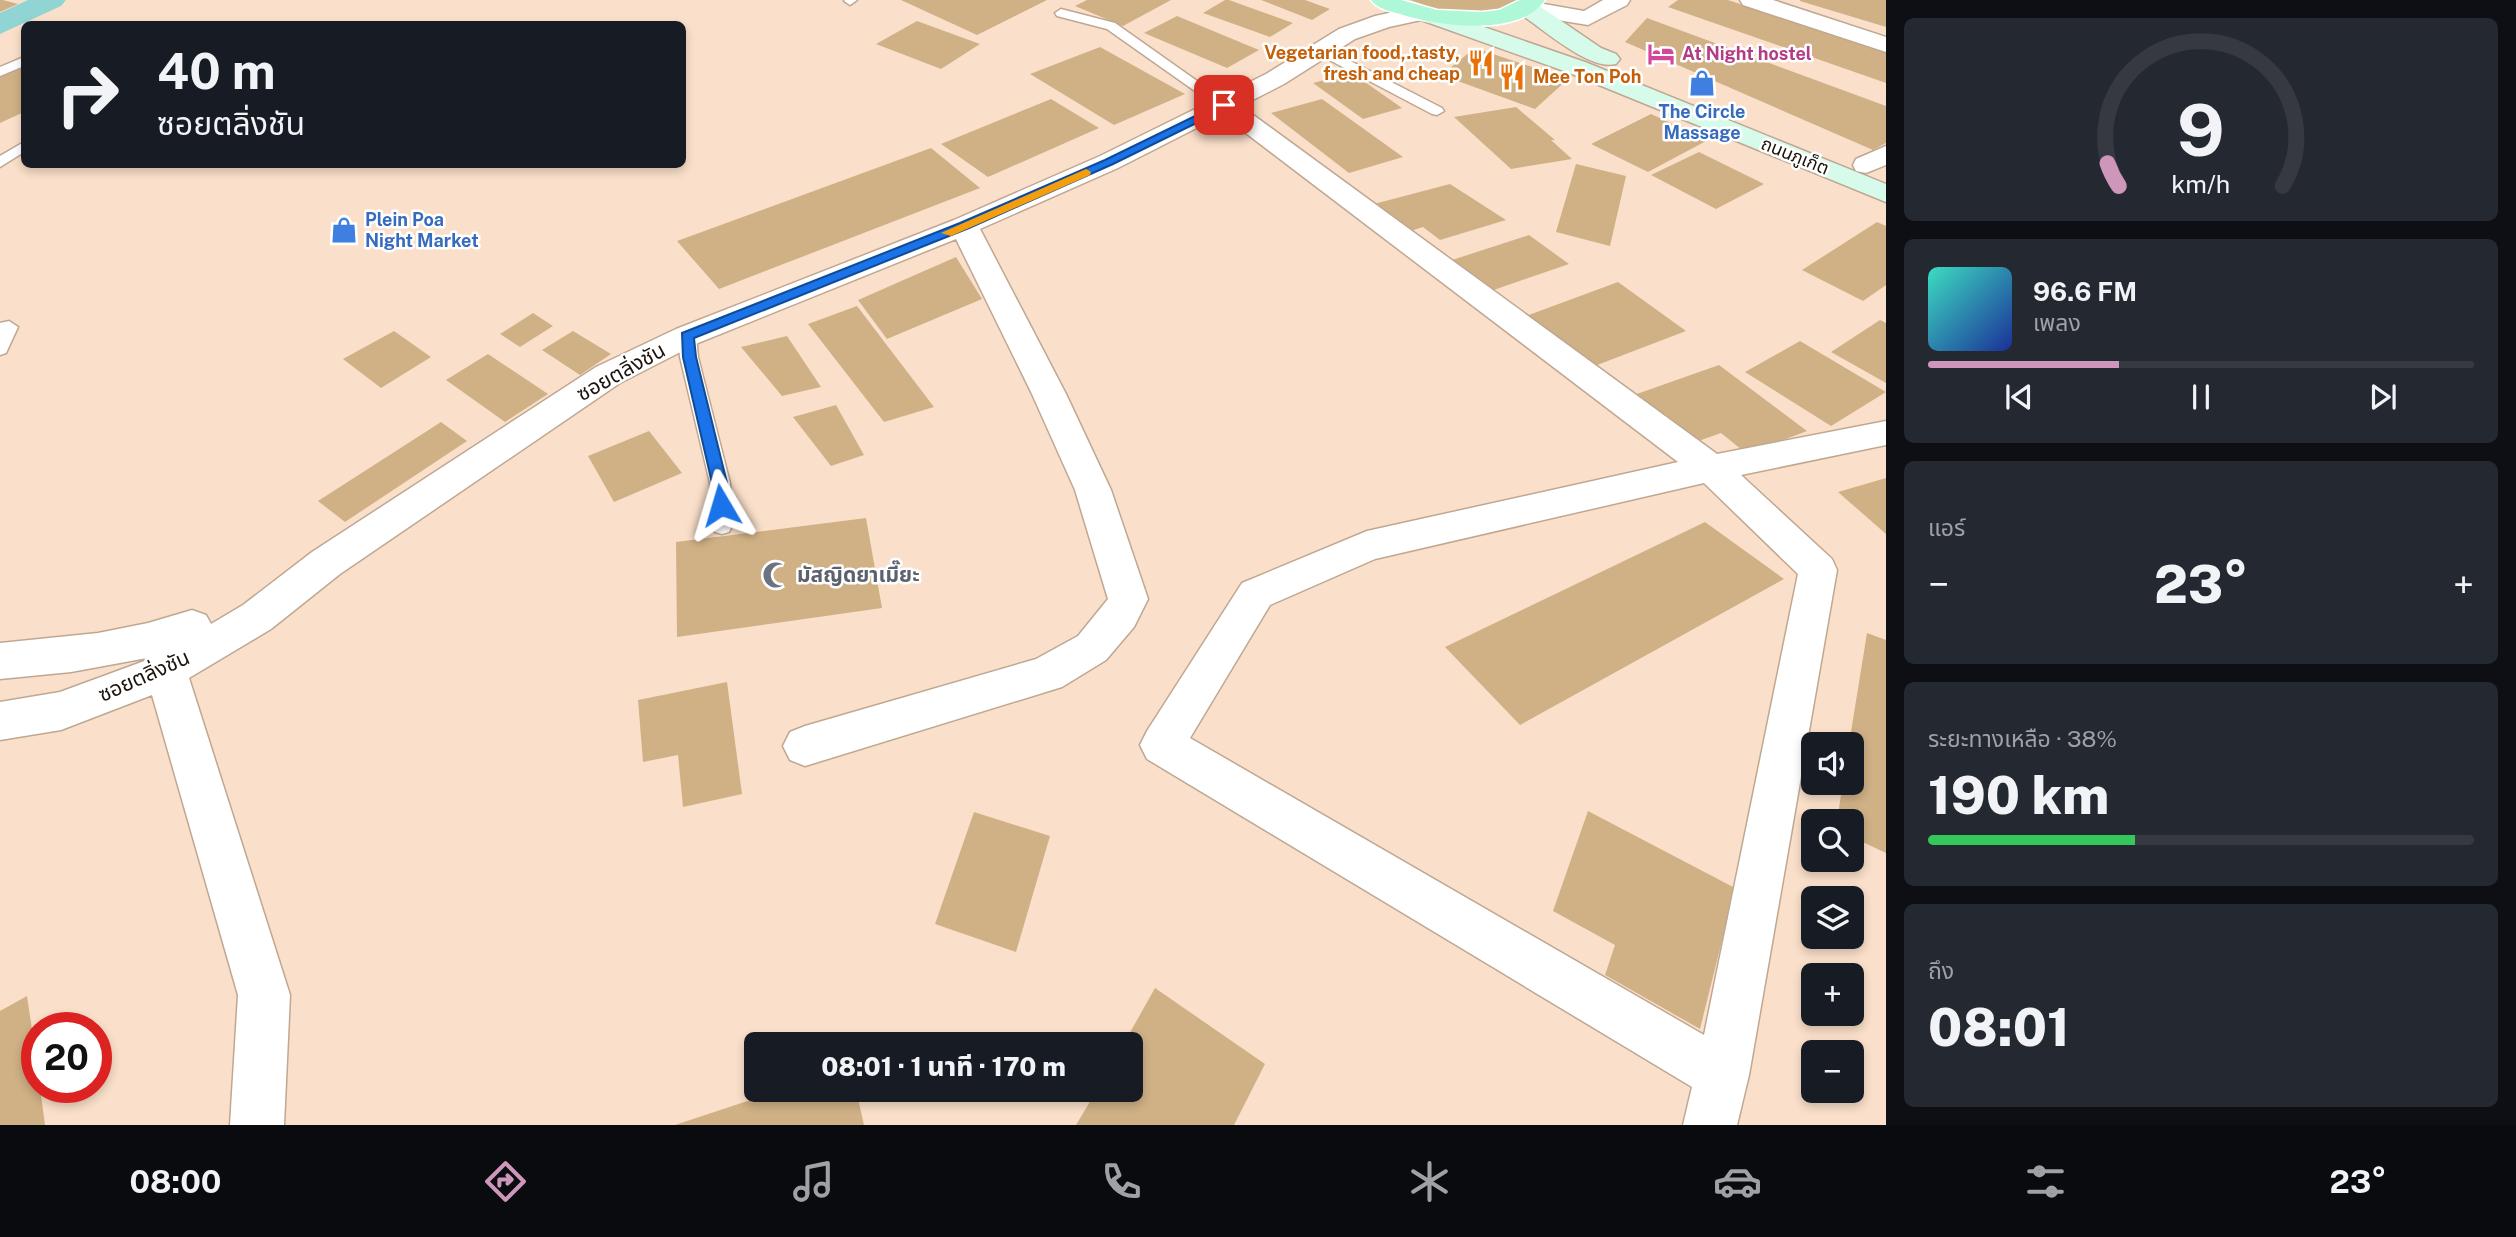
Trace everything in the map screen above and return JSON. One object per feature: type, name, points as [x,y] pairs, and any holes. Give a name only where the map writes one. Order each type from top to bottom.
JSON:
[{"type":"main road","points":[[1382,0],[1425,14],[1474,19],[1501,16],[1531,4]]},
{"type":"main road","name":"ถนนภูเก็ต","points":[[1531,4],[1593,53],[1879,164]]},
{"type":"main road","name":"ถนนภูเก็ต","points":[[1425,14],[1576,66],[1886,194]]},
{"type":"street","points":[[1531,4],[1588,18],[1619,0]]},
{"type":"street","points":[[1751,0],[1886,45]]},
{"type":"street","points":[[1335,42],[1355,9]]},
{"type":"street","name":"ซอยตลิ่งชัน","points":[[0,721],[61,711],[169,653],[257,617],[326,563],[608,375],[687,336],[964,226],[1109,162],[1224,105],[1335,42],[1383,22],[1425,14]]},
{"type":"street","points":[[1588,18],[1593,53]]},
{"type":"street","points":[[1224,105],[1711,468],[1818,570],[1722,1075],[1710,1125]]},
{"type":"street","points":[[805,746],[1047,674],[1092,648],[1120,615],[1128,599],[1093,490],[1049,394],[964,226]]},
{"type":"street","points":[[1722,1075],[1161,745],[1256,594],[1367,546],[1711,468],[1886,433]]},
{"type":"street","points":[[0,661],[111,647],[169,653],[264,995],[257,1125]]},
{"type":"lane","points":[[1061,13],[1111,26],[1224,105]]},
{"type":"lane","points":[[1335,42],[1437,111]]},
{"type":"lane","points":[[0,72],[21,62]]},
{"type":"lane","points":[[0,163],[21,148]]},
{"type":"lane","points":[[0,329],[9,327],[0,349]]},
{"type":"lane","points":[[687,336],[689,357],[720,483],[722,526]]},
{"type":"building","points":[[0,0],[3,0],[18,4],[0,12]]},
{"type":"building","points":[[901,0],[1047,0],[977,35]]},
{"type":"building","points":[[1087,0],[1171,0],[1123,26],[1075,6]]},
{"type":"building","points":[[1225,0],[1293,23],[1270,37],[1203,13]]},
{"type":"building","points":[[1261,0],[1305,0],[1330,9],[1312,20]]},
{"type":"building","points":[[1410,0],[1529,0],[1483,15],[1445,12]]},
{"type":"building","points":[[1678,0],[1728,0],[1886,53],[1886,83],[1668,7]]},
{"type":"building","points":[[1886,0],[1886,27],[1800,1]]},
{"type":"building","points":[[1177,16],[1259,50],[1227,68],[1144,33]]},
{"type":"building","points":[[1647,18],[1886,106],[1886,143],[1873,150],[1625,42]]},
{"type":"building","points":[[917,21],[980,44],[941,69],[876,44]]},
{"type":"building","points":[[1100,47],[1185,94],[1114,125],[1030,74]]},
{"type":"building","points":[[1475,48],[1568,79],[1535,109],[1441,75]]},
{"type":"building","points":[[21,63],[21,113],[0,123],[0,73]]},
{"type":"building","points":[[1352,73],[1402,108],[1363,119],[1313,83]]},
{"type":"building","points":[[1051,99],[1099,128],[988,177],[941,144]]},
{"type":"building","points":[[1322,99],[1403,157],[1349,173],[1271,113]]},
{"type":"building","points":[[1516,107],[1555,140],[1551,140],[1572,159],[1511,169],[1454,117]]},
{"type":"building","points":[[1651,114],[1708,140],[1648,172],[1591,144]]},
{"type":"building","points":[[931,148],[980,188],[719,289],[677,241]]},
{"type":"building","points":[[1699,152],[1764,184],[1716,209],[1651,175]]},
{"type":"building","points":[[1576,164],[1626,176],[1610,246],[1556,232]]},
{"type":"building","points":[[1450,184],[1506,220],[1440,240],[1423,227],[1404,233],[1370,205]]},
{"type":"building","points":[[1877,222],[1886,226],[1886,285],[1863,301],[1802,270]]},
{"type":"building","points":[[1529,235],[1569,264],[1488,292],[1449,261]]},
{"type":"building","points":[[956,257],[982,299],[887,339],[858,300]]},
{"type":"building","points":[[1618,282],[1686,331],[1592,367],[1526,316]]},
{"type":"building","points":[[857,306],[934,407],[884,422],[808,324]]},
{"type":"building","points":[[533,313],[553,326],[520,347],[500,334]]},
{"type":"building","points":[[1880,320],[1886,323],[1886,383],[1831,352]]},
{"type":"building","points":[[394,331],[431,357],[381,388],[343,359]]},
{"type":"building","points":[[573,331],[611,354],[580,375],[542,350]]},
{"type":"building","points":[[787,336],[821,387],[782,396],[741,347]]},
{"type":"building","points":[[1800,341],[1886,392],[1831,426],[1745,372]]},
{"type":"building","points":[[488,354],[548,394],[505,422],[446,380]]},
{"type":"building","points":[[1719,365],[1807,431],[1747,454],[1721,433],[1690,444],[1631,396]]},
{"type":"building","points":[[836,405],[864,455],[831,466],[793,417]]},
{"type":"building","points":[[441,422],[467,441],[345,522],[318,501]]},
{"type":"building","points":[[649,431],[682,473],[614,502],[588,456]]},
{"type":"building","points":[[1886,478],[1886,534],[1838,492]]},
{"type":"building","name":"มัสญิดยาเมี๊ยะ","points":[[866,518],[882,608],[677,637],[676,542]]},
{"type":"building","points":[[1705,522],[1784,579],[1520,725],[1445,647]]},
{"type":"building","points":[[1867,633],[1886,640],[1886,853],[1864,843],[1864,809],[1839,809],[1841,795],[1864,795],[1864,732],[1851,732]]},
{"type":"building","points":[[727,682],[742,794],[683,807],[678,755],[643,762],[638,700]]},
{"type":"building","points":[[1588,811],[1735,888],[1700,1029],[1605,975],[1615,945],[1553,911]]},
{"type":"building","points":[[974,812],[1050,836],[1016,952],[935,924]]},
{"type":"building","points":[[1155,988],[1265,1064],[1234,1125],[1076,1125],[1090,1102],[1143,1102],[1143,1032],[1130,1032]]},
{"type":"building","points":[[27,996],[29,1012],[21,1012],[21,1103],[42,1103],[45,1125],[0,1125],[0,1011]]},
{"type":"building","points":[[745,1102],[859,1102],[864,1125],[675,1125]]},
{"type":"waterway","points":[[0,25],[51,0]]},
{"type":"slow traffic","points":[[947,233],[1086,172]]},
{"type":"place","name":"At Night hostel","points":[[1661,54]]},
{"type":"place","name":"Vegetarian food,.tasty, fresh and cheap","points":[[1481,63]]},
{"type":"place","name":"Mee Ton Poh","points":[[1512,77]]},
{"type":"place","name":"The Circle Massage","points":[[1702,83]]},
{"type":"place","name":"Plein Poa Night Market","points":[[344,230]]},
{"type":"place","name":"มัสญิดยาเมี๊ยะ","points":[[776,575]]},
{"type":"route","points":[[721,505],[720,483],[689,357],[687,336],[964,226],[1109,162],[1224,105]]}]
